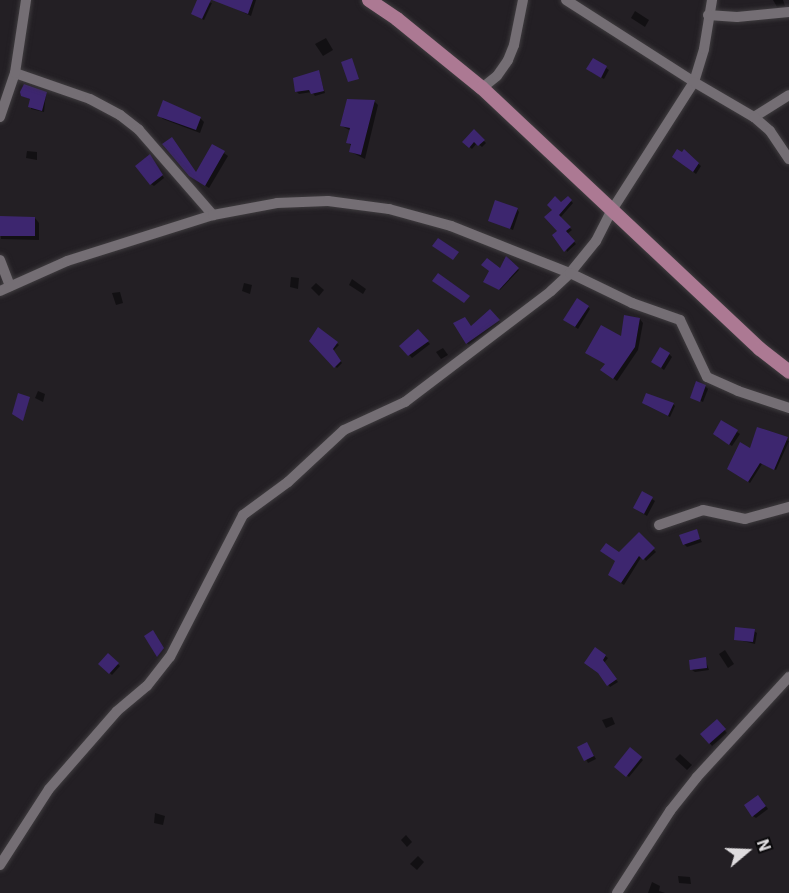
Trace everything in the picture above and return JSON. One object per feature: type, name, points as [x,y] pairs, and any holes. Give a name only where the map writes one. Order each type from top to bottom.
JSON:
[{"type":"main road","points":[[369,0],[397,19],[482,88],[760,349],[789,372]]},
{"type":"street","points":[[0,117],[15,73],[26,0]]},
{"type":"street","points":[[482,88],[497,76],[508,60],[514,45],[523,0]]},
{"type":"street","points":[[566,0],[694,82],[754,117],[770,131],[789,159]]},
{"type":"street","points":[[0,865],[49,789],[117,711],[147,686],[170,657],[243,514],[288,482],[344,430],[405,402],[543,297],[570,273],[596,242],[612,210],[694,82],[704,49],[712,0]]},
{"type":"street","points":[[708,15],[737,17],[789,12]]},
{"type":"street","points":[[15,73],[90,99],[120,116],[147,138],[213,215]]},
{"type":"street","points":[[754,117],[789,94]]},
{"type":"street","points":[[0,260],[5,288],[67,261],[213,215],[277,203],[328,201],[389,209],[451,226],[570,273],[632,303],[680,320],[707,377],[738,391],[789,408]]},
{"type":"street","points":[[659,525],[703,510],[745,519],[789,507]]},
{"type":"street","points":[[617,893],[670,811],[697,777],[789,677]]},
{"type":"building","points":[[197,0],[211,0],[202,19],[191,14]]},
{"type":"building","points":[[212,0],[253,0],[248,14]]},
{"type":"building","points":[[352,58],[359,79],[348,82],[341,62]]},
{"type":"building","points":[[593,58],[607,66],[601,78],[586,69]]},
{"type":"building","points":[[319,70],[324,91],[311,94],[309,90],[295,92],[293,78]]},
{"type":"building","points":[[24,84],[47,92],[42,111],[28,107],[30,99],[21,96],[20,92]]},
{"type":"building","points":[[347,99],[375,100],[361,155],[349,152],[351,144],[346,143],[350,128],[340,126]]},
{"type":"building","points":[[163,100],[201,117],[196,130],[157,116]]},
{"type":"building","points":[[474,129],[485,140],[478,146],[474,142],[469,148],[462,142]]},
{"type":"building","points":[[172,137],[196,172],[212,144],[225,151],[205,186],[189,176],[162,144]]},
{"type":"building","points":[[677,149],[682,152],[684,149],[699,163],[693,172],[672,157]]},
{"type":"building","points":[[150,154],[163,175],[150,185],[135,166]]},
{"type":"building","points":[[555,196],[561,202],[568,196],[572,200],[559,215],[571,227],[566,231],[575,241],[564,252],[552,235],[557,231],[544,217],[552,210],[547,205]]},
{"type":"building","points":[[495,200],[518,208],[510,229],[488,221]]},
{"type":"building","points":[[0,216],[35,217],[35,236],[0,236]]},
{"type":"building","points":[[438,238],[459,252],[453,260],[432,246]]},
{"type":"building","points":[[506,256],[519,268],[499,290],[483,282],[489,271],[481,265],[487,258],[500,268]]},
{"type":"building","points":[[438,273],[470,296],[464,303],[432,281]]},
{"type":"building","points":[[577,298],[589,306],[575,327],[563,320]]},
{"type":"building","points":[[490,309],[500,320],[466,344],[453,323],[465,317],[471,326]]},
{"type":"building","points":[[624,315],[640,318],[635,347],[613,379],[600,370],[605,364],[585,353],[601,325],[621,336]]},
{"type":"building","points":[[318,327],[338,342],[333,349],[341,361],[334,368],[309,341]]},
{"type":"building","points":[[418,329],[429,341],[408,356],[399,346]]},
{"type":"building","points":[[660,347],[670,353],[661,368],[651,362]]},
{"type":"building","points":[[696,381],[706,385],[700,402],[690,398]]},
{"type":"building","points":[[18,393],[30,397],[23,421],[12,414]]},
{"type":"building","points":[[646,393],[674,403],[668,416],[642,403]]},
{"type":"building","points":[[721,420],[738,430],[729,445],[713,434]]},
{"type":"building","points":[[757,427],[788,437],[774,470],[760,463],[748,482],[727,469],[740,442],[750,448]]},
{"type":"building","points":[[642,491],[653,497],[644,514],[633,508]]},
{"type":"building","points":[[697,529],[700,539],[683,545],[679,535]]},
{"type":"building","points":[[639,532],[655,548],[643,560],[639,556],[621,583],[608,575],[615,561],[600,551],[606,543],[619,552]]},
{"type":"building","points":[[735,627],[755,629],[753,642],[734,640]]},
{"type":"building","points":[[153,630],[164,648],[157,657],[144,636]]},
{"type":"building","points":[[595,647],[606,655],[603,660],[617,679],[607,686],[598,673],[584,663]]},
{"type":"building","points":[[108,653],[119,663],[109,674],[98,664]]},
{"type":"building","points":[[706,657],[707,668],[690,670],[689,660]]},
{"type":"building","points":[[717,719],[726,729],[709,744],[700,734]]},
{"type":"building","points":[[587,742],[594,756],[584,761],[577,747]]},
{"type":"building","points":[[630,747],[642,757],[626,777],[614,767]]},
{"type":"building","points":[[758,795],[766,806],[752,817],[744,805]]}]
